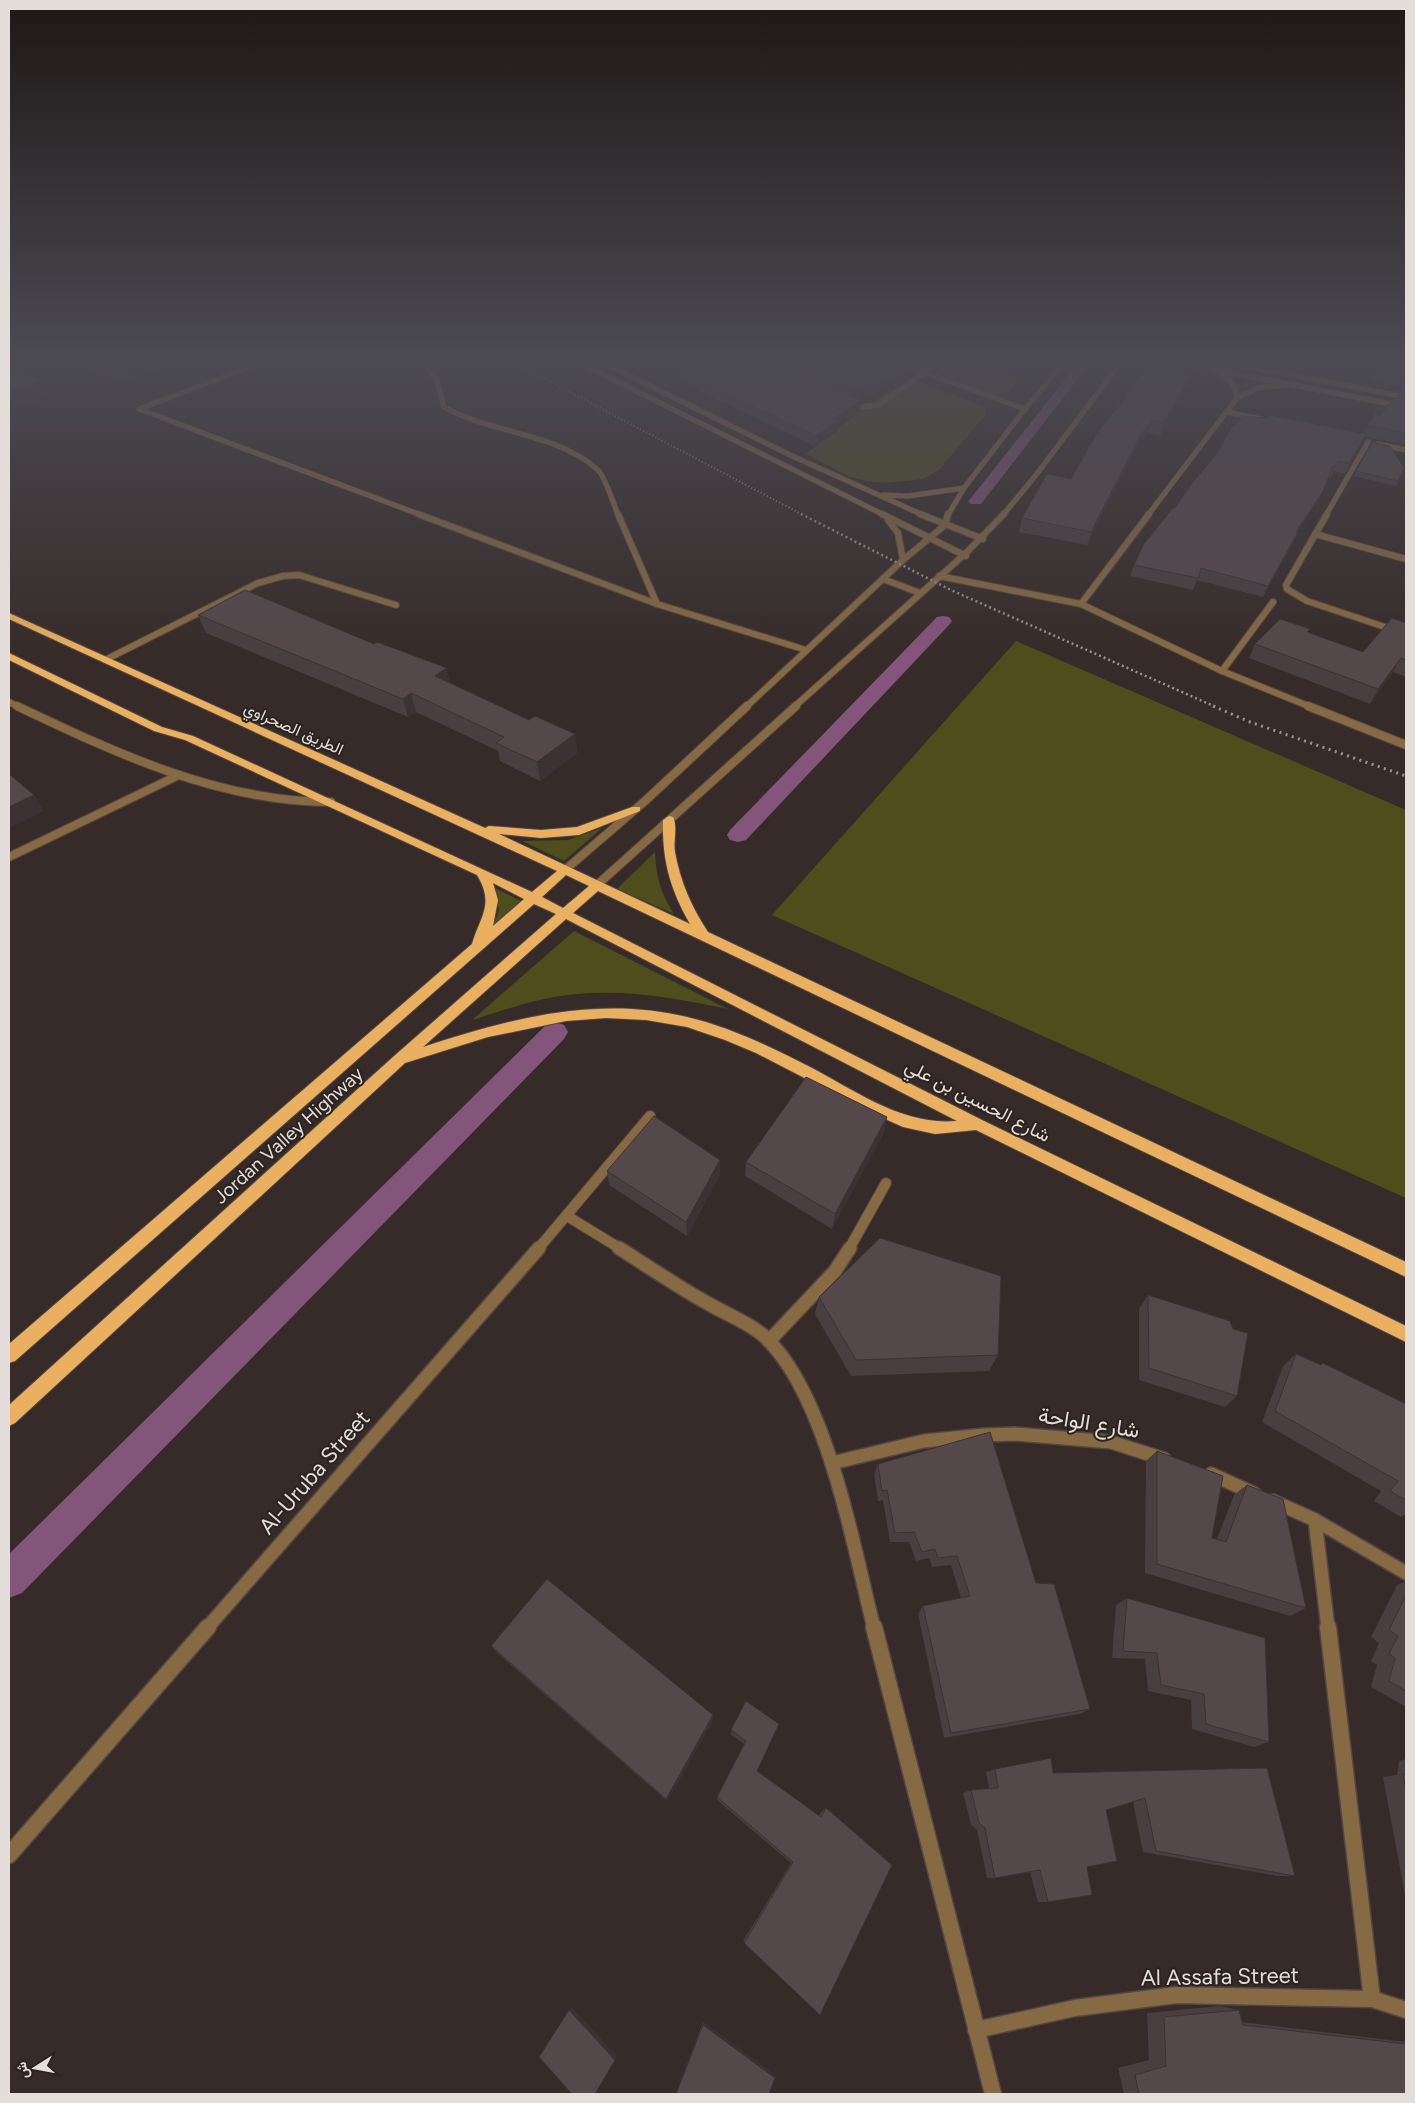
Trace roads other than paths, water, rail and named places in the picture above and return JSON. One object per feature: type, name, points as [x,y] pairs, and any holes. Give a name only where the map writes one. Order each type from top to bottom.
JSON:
[{"type":"highway","name":"الطريق الصحراوي","points":[[9,616],[565,870]]},
{"type":"highway","points":[[9,656],[158,729],[189,738],[331,802],[533,898]]},
{"type":"highway","points":[[478,829],[541,834],[579,831],[636,809]]},
{"type":"highway","points":[[669,820],[668,851],[672,865],[688,914],[704,936]]},
{"type":"highway","name":"شارع الحسين بن علي","points":[[565,870],[1406,1270]]},
{"type":"highway","name":"Jordan Valley Highway","points":[[9,1354],[565,870]]},
{"type":"highway","points":[[474,950],[493,908],[492,894],[481,873]]},
{"type":"highway","name":"Jordan Valley Highway","points":[[9,1417],[398,1060],[597,885]]},
{"type":"highway","name":"شارع الحسين بن علي","points":[[533,898],[692,976],[978,1124],[1406,1334]]},
{"type":"highway","points":[[398,1060],[513,1024],[585,1012],[625,1012],[665,1017],[730,1036],[897,1119],[928,1127],[978,1124]]},
{"type":"street","points":[[275,460],[658,604],[806,650]]},
{"type":"street","points":[[582,460],[599,471],[658,604]]},
{"type":"street","points":[[773,460],[966,556]]},
{"type":"street","points":[[806,460],[945,525],[983,539]]},
{"type":"street","points":[[565,870],[636,809],[903,560],[945,525],[948,514],[964,488],[985,460]]},
{"type":"street","points":[[597,885],[939,576],[966,556],[1026,489],[1048,460]]},
{"type":"street","points":[[1081,604],[1190,460]]},
{"type":"street","points":[[1358,460],[1286,585],[1287,589],[1306,601],[1406,634]]},
{"type":"street","points":[[876,494],[908,496],[964,488]]},
{"type":"street","points":[[886,517],[898,533],[903,560]]},
{"type":"street","points":[[1315,534],[1406,559]]},
{"type":"street","points":[[105,660],[242,590],[272,578],[299,575],[309,577],[396,605]]},
{"type":"street","points":[[939,576],[1081,604],[1222,671],[1406,745]]},
{"type":"street","points":[[883,579],[920,593]]},
{"type":"street","points":[[1222,671],[1273,602]]},
{"type":"street","points":[[9,702],[179,775],[214,788],[298,804],[331,802]]},
{"type":"street","points":[[9,857],[179,775]]},
{"type":"street","name":"Al-Uruba Street","points":[[9,1855],[567,1216],[650,1116]]},
{"type":"street","points":[[769,1340],[835,1270],[858,1236],[886,1183]]},
{"type":"street","points":[[567,1216],[710,1304],[745,1323],[769,1340],[788,1365],[810,1410],[832,1463],[993,2094]]},
{"type":"street","name":"شارع الواحة","points":[[832,1463],[881,1448],[942,1438],[994,1433],[1036,1433],[1120,1444],[1176,1462]]},
{"type":"street","points":[[1196,1469],[1315,1520],[1406,1572]]},
{"type":"street","points":[[1315,1520],[1372,1999]]},
{"type":"street","name":"Al Assafa Street","points":[[976,2030],[1075,2008],[1176,1995],[1260,1995],[1372,1999],[1406,2010]]},
{"type":"waterway","points":[[976,501],[1008,460]]},
{"type":"waterway","points":[[738,835],[943,621]]},
{"type":"waterway","points":[[9,1580],[555,1032]]},
{"type":"railway","points":[[699,460],[803,515]]},
{"type":"railway","points":[[801,514],[953,591],[1216,707]]},
{"type":"railway","points":[[1213,706],[1250,722],[1406,776]]}]
